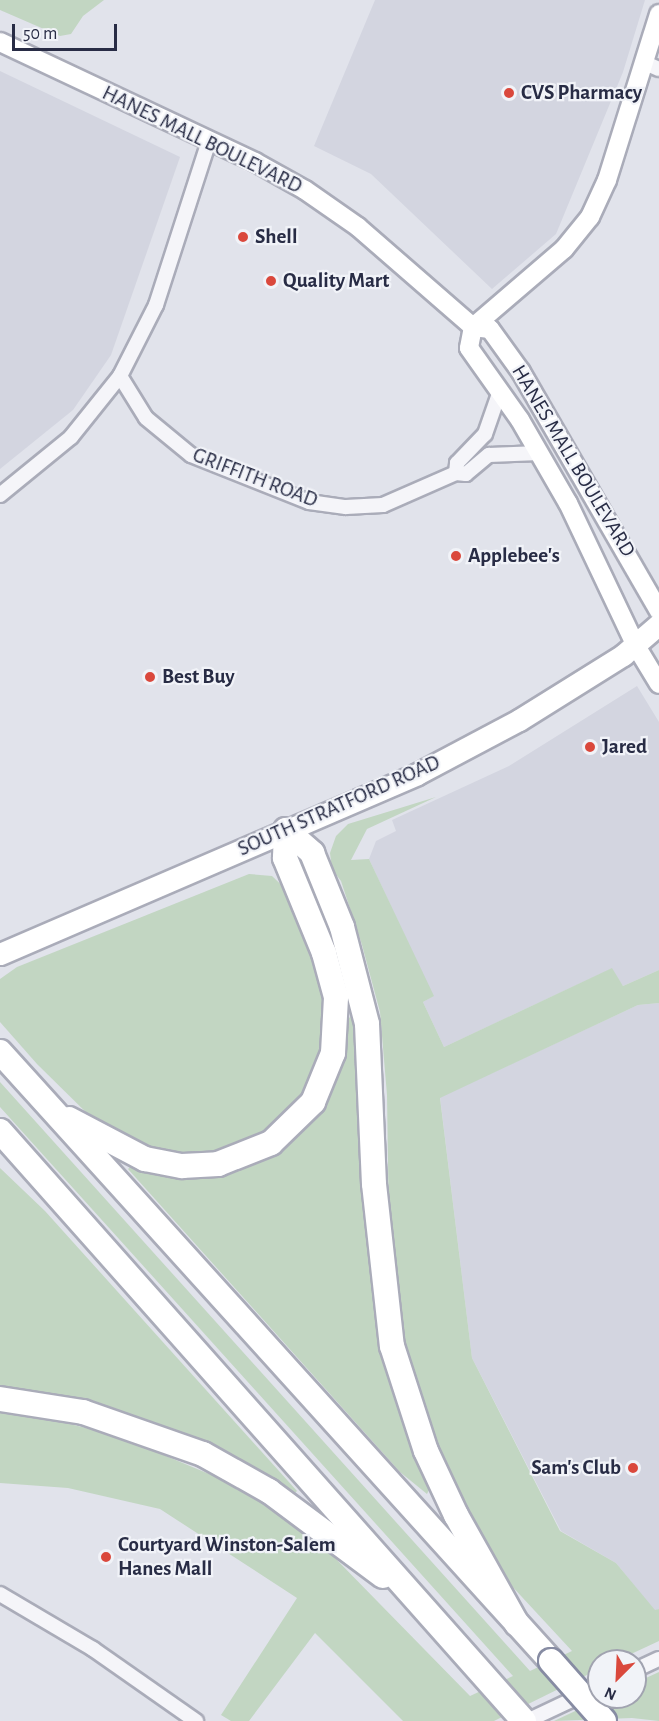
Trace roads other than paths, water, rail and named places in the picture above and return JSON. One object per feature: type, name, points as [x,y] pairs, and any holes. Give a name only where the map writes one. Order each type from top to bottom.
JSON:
[{"type":"highway","points":[[46,1104],[99,1137],[145,1159],[182,1166],[218,1164],[253,1154],[301,1117],[320,1090],[333,1053],[336,997],[324,954],[285,858],[286,830]]},
{"type":"highway","points":[[286,830],[312,853],[342,927],[367,1024],[374,1184],[392,1346],[426,1451],[456,1515],[517,1624]]},
{"type":"highway","points":[[0,1052],[604,1721]]},
{"type":"highway","points":[[0,1131],[525,1721]]},
{"type":"highway","points":[[0,1398],[83,1412],[203,1454],[269,1491],[416,1601]]},
{"type":"main road","points":[[473,327],[564,249],[590,217],[607,180],[651,66],[659,14]]},
{"type":"main road","name":"HANES MALL BOULEVARD","points":[[0,42],[209,141],[305,190],[365,233],[473,327],[490,329],[521,372],[659,611]]},
{"type":"main road","name":"HANES MALL BOULEVARD","points":[[473,327],[469,348],[500,391],[568,503],[636,646],[659,684]]},
{"type":"main road","name":"SOUTH STRATFORD ROAD","points":[[0,954],[430,767],[519,720],[636,646],[659,624]]},
{"type":"street","points":[[0,495],[71,437],[120,376],[156,305],[209,141]]},
{"type":"street","name":"GRIFFITH ROAD","points":[[120,376],[146,417],[191,455],[309,502],[346,507],[383,505],[456,473],[466,474],[495,453],[539,453]]},
{"type":"street","points":[[456,473],[457,463],[485,434],[500,391]]},
{"type":"street","points":[[0,1594],[113,1662],[196,1721]]},
{"type":"street","points":[[525,1721],[587,1693]]},
{"type":"place","name":"CVS Pharmacy","points":[[509,93]]},
{"type":"place","name":"Shell","points":[[243,237]]},
{"type":"place","name":"Quality Mart","points":[[271,281]]},
{"type":"place","name":"Applebee's","points":[[456,556]]},
{"type":"place","name":"Best Buy","points":[[150,677]]},
{"type":"place","name":"Jared","points":[[590,747]]},
{"type":"place","name":"Sam's Club","points":[[633,1468]]},
{"type":"place","name":"Courtyard Winston-Salem Hanes Mall","points":[[106,1557]]}]
